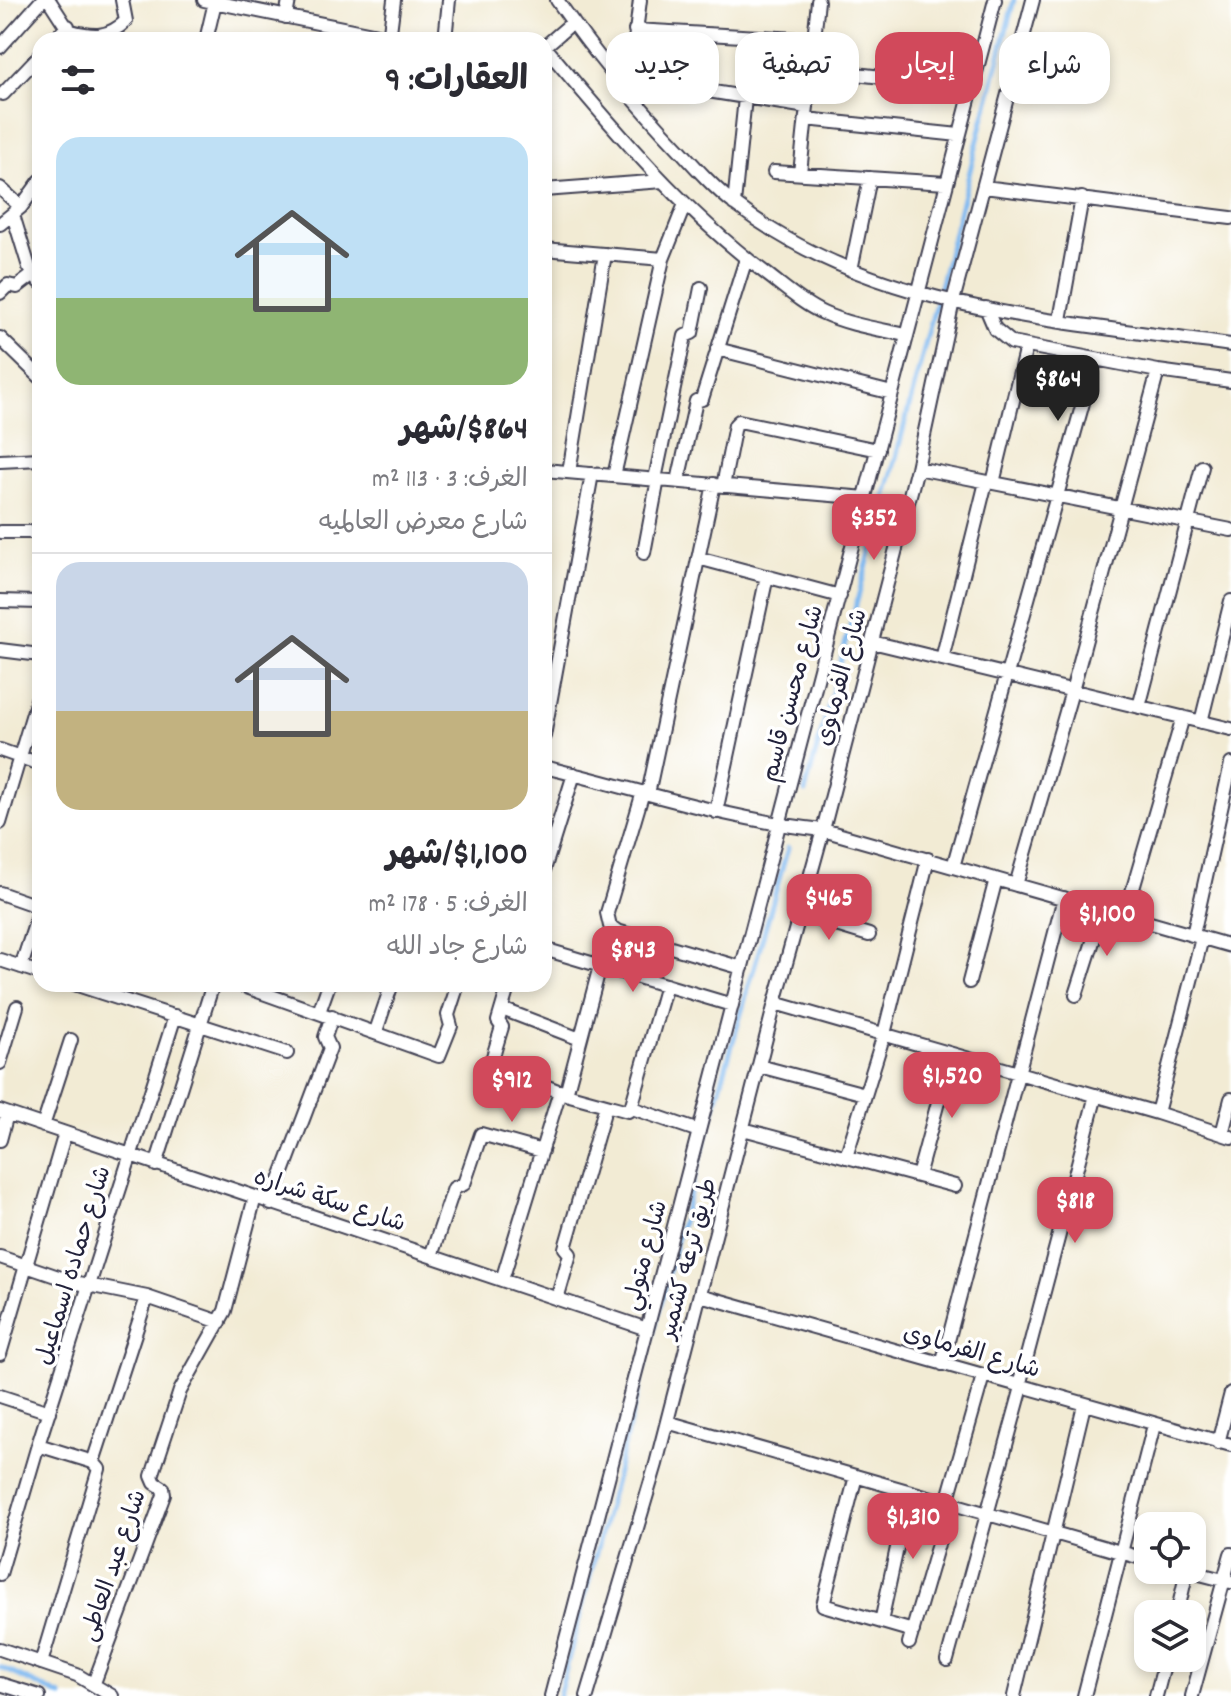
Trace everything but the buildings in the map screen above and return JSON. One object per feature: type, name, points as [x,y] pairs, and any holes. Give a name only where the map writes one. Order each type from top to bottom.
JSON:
[{"type":"street","points":[[0,47],[42,0]]},
{"type":"street","points":[[49,0],[71,32]]},
{"type":"street","points":[[121,32],[126,21],[122,0]]},
{"type":"street","points":[[286,17],[289,0]]},
{"type":"street","points":[[394,0],[394,32]]},
{"type":"street","points":[[446,32],[449,0]]},
{"type":"street","points":[[557,0],[606,60]]},
{"type":"street","points":[[640,0],[635,30],[735,36]]},
{"type":"street","name":"شارع محسن قاسم","points":[[983,44],[995,0]]},
{"type":"street","name":"شارع الفرماوى","points":[[823,830],[917,468],[953,301],[1033,0]]},
{"type":"street","points":[[208,32],[214,1],[360,32]]},
{"type":"street","points":[[815,32],[818,1]]},
{"type":"street","points":[[112,32],[126,21]]},
{"type":"street","points":[[552,40],[573,22]]},
{"type":"street","points":[[330,26],[330,32]]},
{"type":"street","points":[[552,56],[613,128],[685,204],[746,259],[823,313],[906,335]]},
{"type":"street","points":[[3,94],[32,63]]},
{"type":"street","points":[[643,104],[701,173],[734,204],[791,240],[851,270],[918,292],[986,308],[1231,345]]},
{"type":"street","points":[[734,204],[744,104]]},
{"type":"street","points":[[769,104],[806,113],[959,135]]},
{"type":"street","points":[[800,173],[807,104]]},
{"type":"street","name":"شارع محسن قاسم","points":[[779,825],[967,104]]},
{"type":"street","points":[[774,172],[946,183]]},
{"type":"street","points":[[851,270],[870,178]]},
{"type":"street","points":[[552,189],[663,181]]},
{"type":"street","points":[[984,187],[1231,218]]},
{"type":"street","points":[[0,188],[17,211],[32,261]]},
{"type":"street","points":[[0,224],[17,211],[32,191]]},
{"type":"street","points":[[1060,320],[1082,198]]},
{"type":"street","points":[[614,476],[663,259],[685,204]]},
{"type":"street","points":[[552,250],[663,259]]},
{"type":"street","points":[[569,472],[605,254]]},
{"type":"street","points":[[678,481],[696,401],[702,399],[746,259]]},
{"type":"street","points":[[0,293],[10,284],[17,287],[32,280]]},
{"type":"street","points":[[644,553],[685,336],[692,333],[701,288]]},
{"type":"street","points":[[986,308],[995,329],[1003,337],[1026,347],[1231,381]]},
{"type":"street","points":[[0,338],[32,369]]},
{"type":"street","points":[[942,659],[1026,347]]},
{"type":"street","points":[[717,349],[892,393]]},
{"type":"street","points":[[953,867],[1095,360]]},
{"type":"street","points":[[1016,885],[1158,371]]},
{"type":"street","points":[[742,968],[617,931],[607,922],[607,913],[646,793],[698,558],[735,425],[739,421],[878,450]]},
{"type":"street","points":[[0,461],[32,459]]},
{"type":"street","points":[[1139,707],[1202,467]]},
{"type":"street","points":[[917,468],[1231,530]]},
{"type":"street","points":[[552,471],[866,498]]},
{"type":"street","points":[[552,692],[592,474]]},
{"type":"street","points":[[0,532],[32,532]]},
{"type":"street","points":[[698,558],[840,596]]},
{"type":"street","points":[[716,812],[767,576]]},
{"type":"street","points":[[0,601],[32,602]]},
{"type":"street","points":[[1201,722],[1231,601]]},
{"type":"street","points":[[872,642],[1231,729]]},
{"type":"street","points":[[0,650],[32,654]]},
{"type":"street","points":[[0,823],[32,717]]},
{"type":"street","points":[[1125,916],[1183,717]]},
{"type":"street","points":[[0,750],[32,761]]},
{"type":"street","points":[[1157,1113],[1197,936],[1231,764]]},
{"type":"street","points":[[552,769],[716,812],[823,830],[1231,946]]},
{"type":"street","points":[[552,844],[574,774]]},
{"type":"street","name":"شارع متولي","points":[[551,1696],[779,825]]},
{"type":"street","name":"طريق ترعه كشمير","points":[[587,1696],[667,1422],[823,830]]},
{"type":"street","points":[[846,1157],[884,1034],[928,859]]},
{"type":"street","points":[[969,982],[996,879]]},
{"type":"street","points":[[0,893],[32,905]]},
{"type":"street","points":[[942,1364],[1064,898]]},
{"type":"street","points":[[1076,995],[1103,910]]},
{"type":"street","points":[[800,914],[869,935]]},
{"type":"street","points":[[21,967],[32,933]]},
{"type":"street","points":[[552,951],[732,1005]]},
{"type":"street","points":[[0,960],[32,970]]},
{"type":"street","points":[[502,1280],[580,1039],[600,966]]},
{"type":"street","points":[[507,992],[498,1021],[502,1027],[492,1065],[563,1093],[628,1111],[666,985]]},
{"type":"street","points":[[99,992],[287,1053]]},
{"type":"street","points":[[156,1165],[210,992]]},
{"type":"street","points":[[276,992],[325,1014],[439,1056],[451,1026],[448,1015],[455,992]]},
{"type":"street","points":[[271,1204],[330,1048],[325,1037],[328,992]]},
{"type":"street","points":[[376,1031],[389,992]]},
{"type":"street","points":[[775,1003],[1096,1095],[1226,1136],[1231,1099]]},
{"type":"street","points":[[0,1063],[17,1007]]},
{"type":"street","points":[[502,1009],[580,1039]]},
{"type":"street","name":"شارع حماده اسماعيل","points":[[0,1574],[175,1016]]},
{"type":"street","points":[[43,1126],[71,1040]]},
{"type":"street","points":[[918,1176],[951,1054]]},
{"type":"street","points":[[759,1066],[865,1094]]},
{"type":"street","points":[[947,1660],[1096,1095]]},
{"type":"street","points":[[557,1299],[570,1254],[565,1248],[606,1105]]},
{"type":"street","points":[[631,1108],[699,1131]]},
{"type":"street","points":[[0,1140],[4,1112]]},
{"type":"street","name":"شارع سكة شراره","points":[[4,1112],[647,1329]]},
{"type":"street","points":[[743,1129],[955,1186]]},
{"type":"street","points":[[0,1354],[65,1133]]},
{"type":"street","points":[[431,1256],[454,1188],[464,1184],[481,1134],[542,1151]]},
{"type":"street","name":"شارع عبد العاطى","points":[[94,1683],[164,1495],[163,1488],[155,1483],[152,1476],[173,1408],[196,1360],[220,1322],[255,1197]]},
{"type":"street","points":[[0,1257],[90,1287],[147,1297],[220,1322]]},
{"type":"street","name":"شارع الفرماوى","points":[[700,1295],[1224,1444]]},
{"type":"street","points":[[93,1462],[147,1297]]},
{"type":"street","points":[[856,1476],[823,1605],[881,1622],[911,1637],[983,1376]]},
{"type":"street","points":[[1224,1444],[1231,1393]]},
{"type":"street","points":[[0,1396],[49,1412]]},
{"type":"street","points":[[1014,1696],[1084,1405]]},
{"type":"street","points":[[667,1422],[1134,1556]]},
{"type":"street","points":[[1084,1696],[1154,1425]]},
{"type":"street","points":[[38,1445],[93,1462],[99,1471],[41,1663]]},
{"type":"street","points":[[881,1622],[909,1492]]},
{"type":"street","points":[[1192,1696],[1227,1582],[1231,1554]]},
{"type":"street","points":[[1206,1576],[1227,1582]]},
{"type":"street","points":[[0,1649],[94,1683],[112,1696]]},
{"type":"street","points":[[1156,1696],[1162,1672]]},
{"type":"street","points":[[0,1684],[39,1696]]},
{"type":"waterway","points":[[805,792],[893,469],[1014,0]]},
{"type":"waterway","points":[[559,1696],[680,1229],[788,848]]},
{"type":"waterway","points":[[0,1667],[61,1696]]}]
